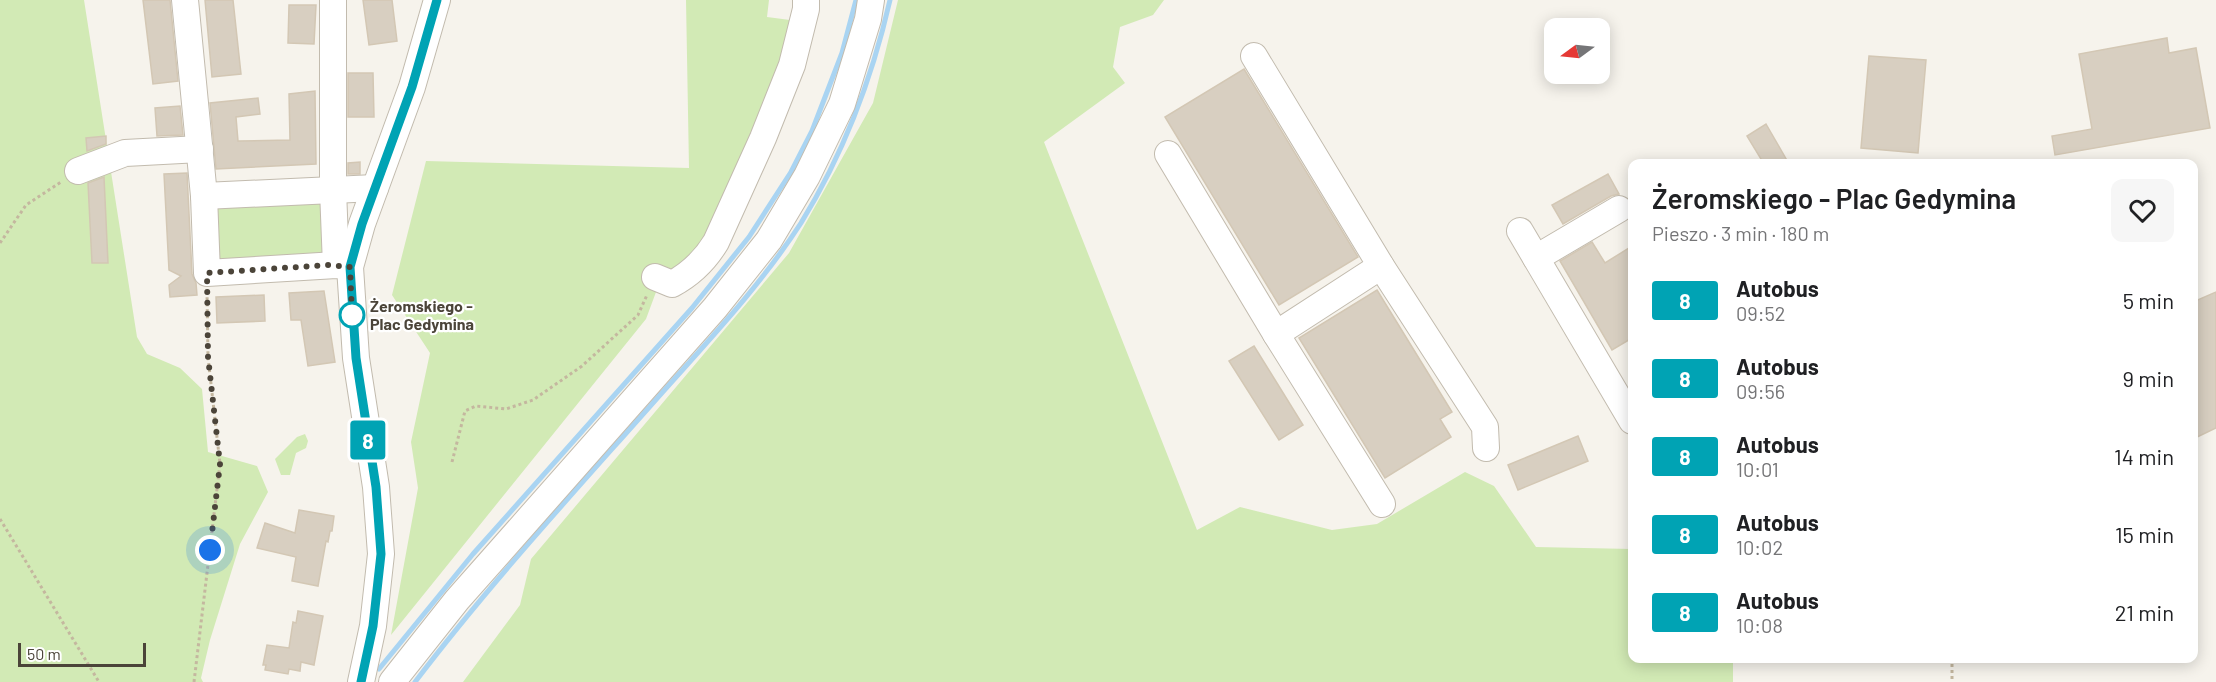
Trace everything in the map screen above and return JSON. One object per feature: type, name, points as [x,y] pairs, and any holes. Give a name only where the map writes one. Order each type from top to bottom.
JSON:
[{"type":"street","points":[[185,0],[204,196],[207,273],[343,266]]},
{"type":"street","points":[[333,0],[333,190],[376,487],[381,554],[373,626],[361,682]]},
{"type":"street","points":[[343,266],[362,224],[412,87],[437,0]]},
{"type":"street","points":[[655,277],[672,284],[685,277],[707,257],[716,242],[763,138],[792,65],[803,48],[806,0]]},
{"type":"street","points":[[392,682],[457,600],[715,308],[769,240],[807,176],[842,104],[868,19],[871,0]]},
{"type":"street","points":[[1254,56],[1381,266],[1485,427],[1486,448]]},
{"type":"street","points":[[78,171],[125,153],[200,149]]},
{"type":"street","points":[[1168,153],[1276,334],[1382,504]]},
{"type":"street","points":[[204,196],[375,188]]},
{"type":"street","points":[[1536,258],[1619,209]]},
{"type":"street","points":[[1520,231],[1628,414]]},
{"type":"street","points":[[1276,334],[1381,266]]},
{"type":"path","points":[[0,243],[26,205],[78,171]]},
{"type":"path","points":[[194,682],[220,464],[208,357],[207,273]]},
{"type":"path","points":[[452,462],[465,411],[476,406],[506,409],[533,400],[582,366],[638,315],[655,277]]},
{"type":"path","points":[[0,519],[99,682]]},
{"type":"path","points":[[1952,663],[1953,682]]},
{"type":"green space","points":[[0,0],[84,0],[137,337],[147,354],[180,368],[202,389],[208,452],[257,466],[268,492],[240,544],[210,640],[201,678],[203,682],[0,682]]},
{"type":"green space","points":[[686,0],[769,0],[767,17],[790,20],[765,116],[701,263],[659,284],[646,319],[391,635],[418,488],[411,442],[430,353],[392,295],[426,161],[689,168]]},
{"type":"green space","points":[[898,0],[1164,0],[1153,15],[1120,27],[1113,67],[1125,83],[1044,142],[1197,530],[1240,507],[1332,530],[1377,524],[1465,472],[1494,486],[1536,547],[1628,549],[1628,663],[1733,663],[1733,682],[463,682],[520,605],[531,559],[789,253],[873,103]]},
{"type":"green space","points":[[321,201],[322,253],[219,260],[217,207]]},
{"type":"green space","points":[[305,434],[308,441],[306,448],[296,453],[290,475],[281,475],[275,459],[297,437]]},
{"type":"building","points":[[143,0],[170,0],[178,81],[153,84]]},
{"type":"building","points":[[205,0],[233,0],[241,74],[212,77]]},
{"type":"building","points":[[363,0],[392,0],[397,41],[369,45]]},
{"type":"building","points":[[289,5],[316,5],[314,44],[288,43]]},
{"type":"building","points":[[2167,38],[2169,53],[2196,48],[2210,128],[2055,155],[2052,136],[2092,129],[2079,54]]},
{"type":"building","points":[[1869,56],[1926,60],[1918,153],[1861,148]]},
{"type":"building","points":[[1244,69],[1358,257],[1279,305],[1165,117]]},
{"type":"building","points":[[348,73],[373,73],[374,117],[348,117]]},
{"type":"building","points":[[315,91],[316,164],[216,169],[210,103],[258,98],[260,114],[236,117],[238,141],[290,140],[289,94]]},
{"type":"building","points":[[180,106],[183,135],[157,136],[155,108]]},
{"type":"building","points":[[1766,124],[1786,159],[1761,159],[1747,136]]},
{"type":"building","points":[[106,136],[106,144],[87,151],[86,138]]},
{"type":"building","points":[[360,162],[360,174],[348,174],[348,163]]},
{"type":"building","points":[[187,173],[192,274],[196,283],[197,295],[170,297],[169,285],[181,276],[169,270],[164,174]]},
{"type":"building","points":[[1608,174],[1619,194],[1611,196],[1563,224],[1552,205]]},
{"type":"building","points":[[104,177],[108,263],[92,263],[88,183]]},
{"type":"building","points":[[1592,242],[1605,263],[1628,249],[1628,340],[1612,350],[1560,261]]},
{"type":"building","points":[[1377,290],[1452,412],[1440,419],[1451,437],[1385,478],[1299,338]]},
{"type":"building","points":[[324,291],[335,362],[308,366],[301,320],[291,320],[289,293]]},
{"type":"building","points":[[2216,292],[2216,428],[2198,437],[2198,300]]},
{"type":"building","points":[[264,295],[265,321],[217,323],[216,297]]},
{"type":"building","points":[[1254,346],[1303,425],[1279,440],[1229,361]]},
{"type":"building","points":[[1578,436],[1588,461],[1518,490],[1508,465]]},
{"type":"building","points":[[299,510],[334,516],[332,531],[330,531],[328,542],[326,541],[318,586],[292,581],[296,557],[257,548],[265,523],[295,533]]},
{"type":"building","points":[[298,611],[323,616],[314,665],[301,662],[300,671],[289,669],[288,674],[265,670],[266,665],[263,665],[267,645],[289,648],[293,622],[296,623]]},
{"type":"waterway","points":[[379,669],[473,554],[692,308],[749,237],[791,172],[812,131],[842,53],[856,0]]},
{"type":"waterway","points":[[415,682],[504,572],[734,312],[785,246],[831,170],[855,115],[875,58],[890,0]]},
{"type":"bus line","name":"8","points":[[361,682],[373,626],[381,554],[376,487],[351,313],[350,267],[362,224],[412,87],[437,0]]},
{"type":"place","name":"Żeromskiego - Plac Gedymina","points":[[352,315]]},
{"type":"route","points":[[210,550],[220,464],[208,357],[207,273],[328,265],[350,267],[352,315]]}]
